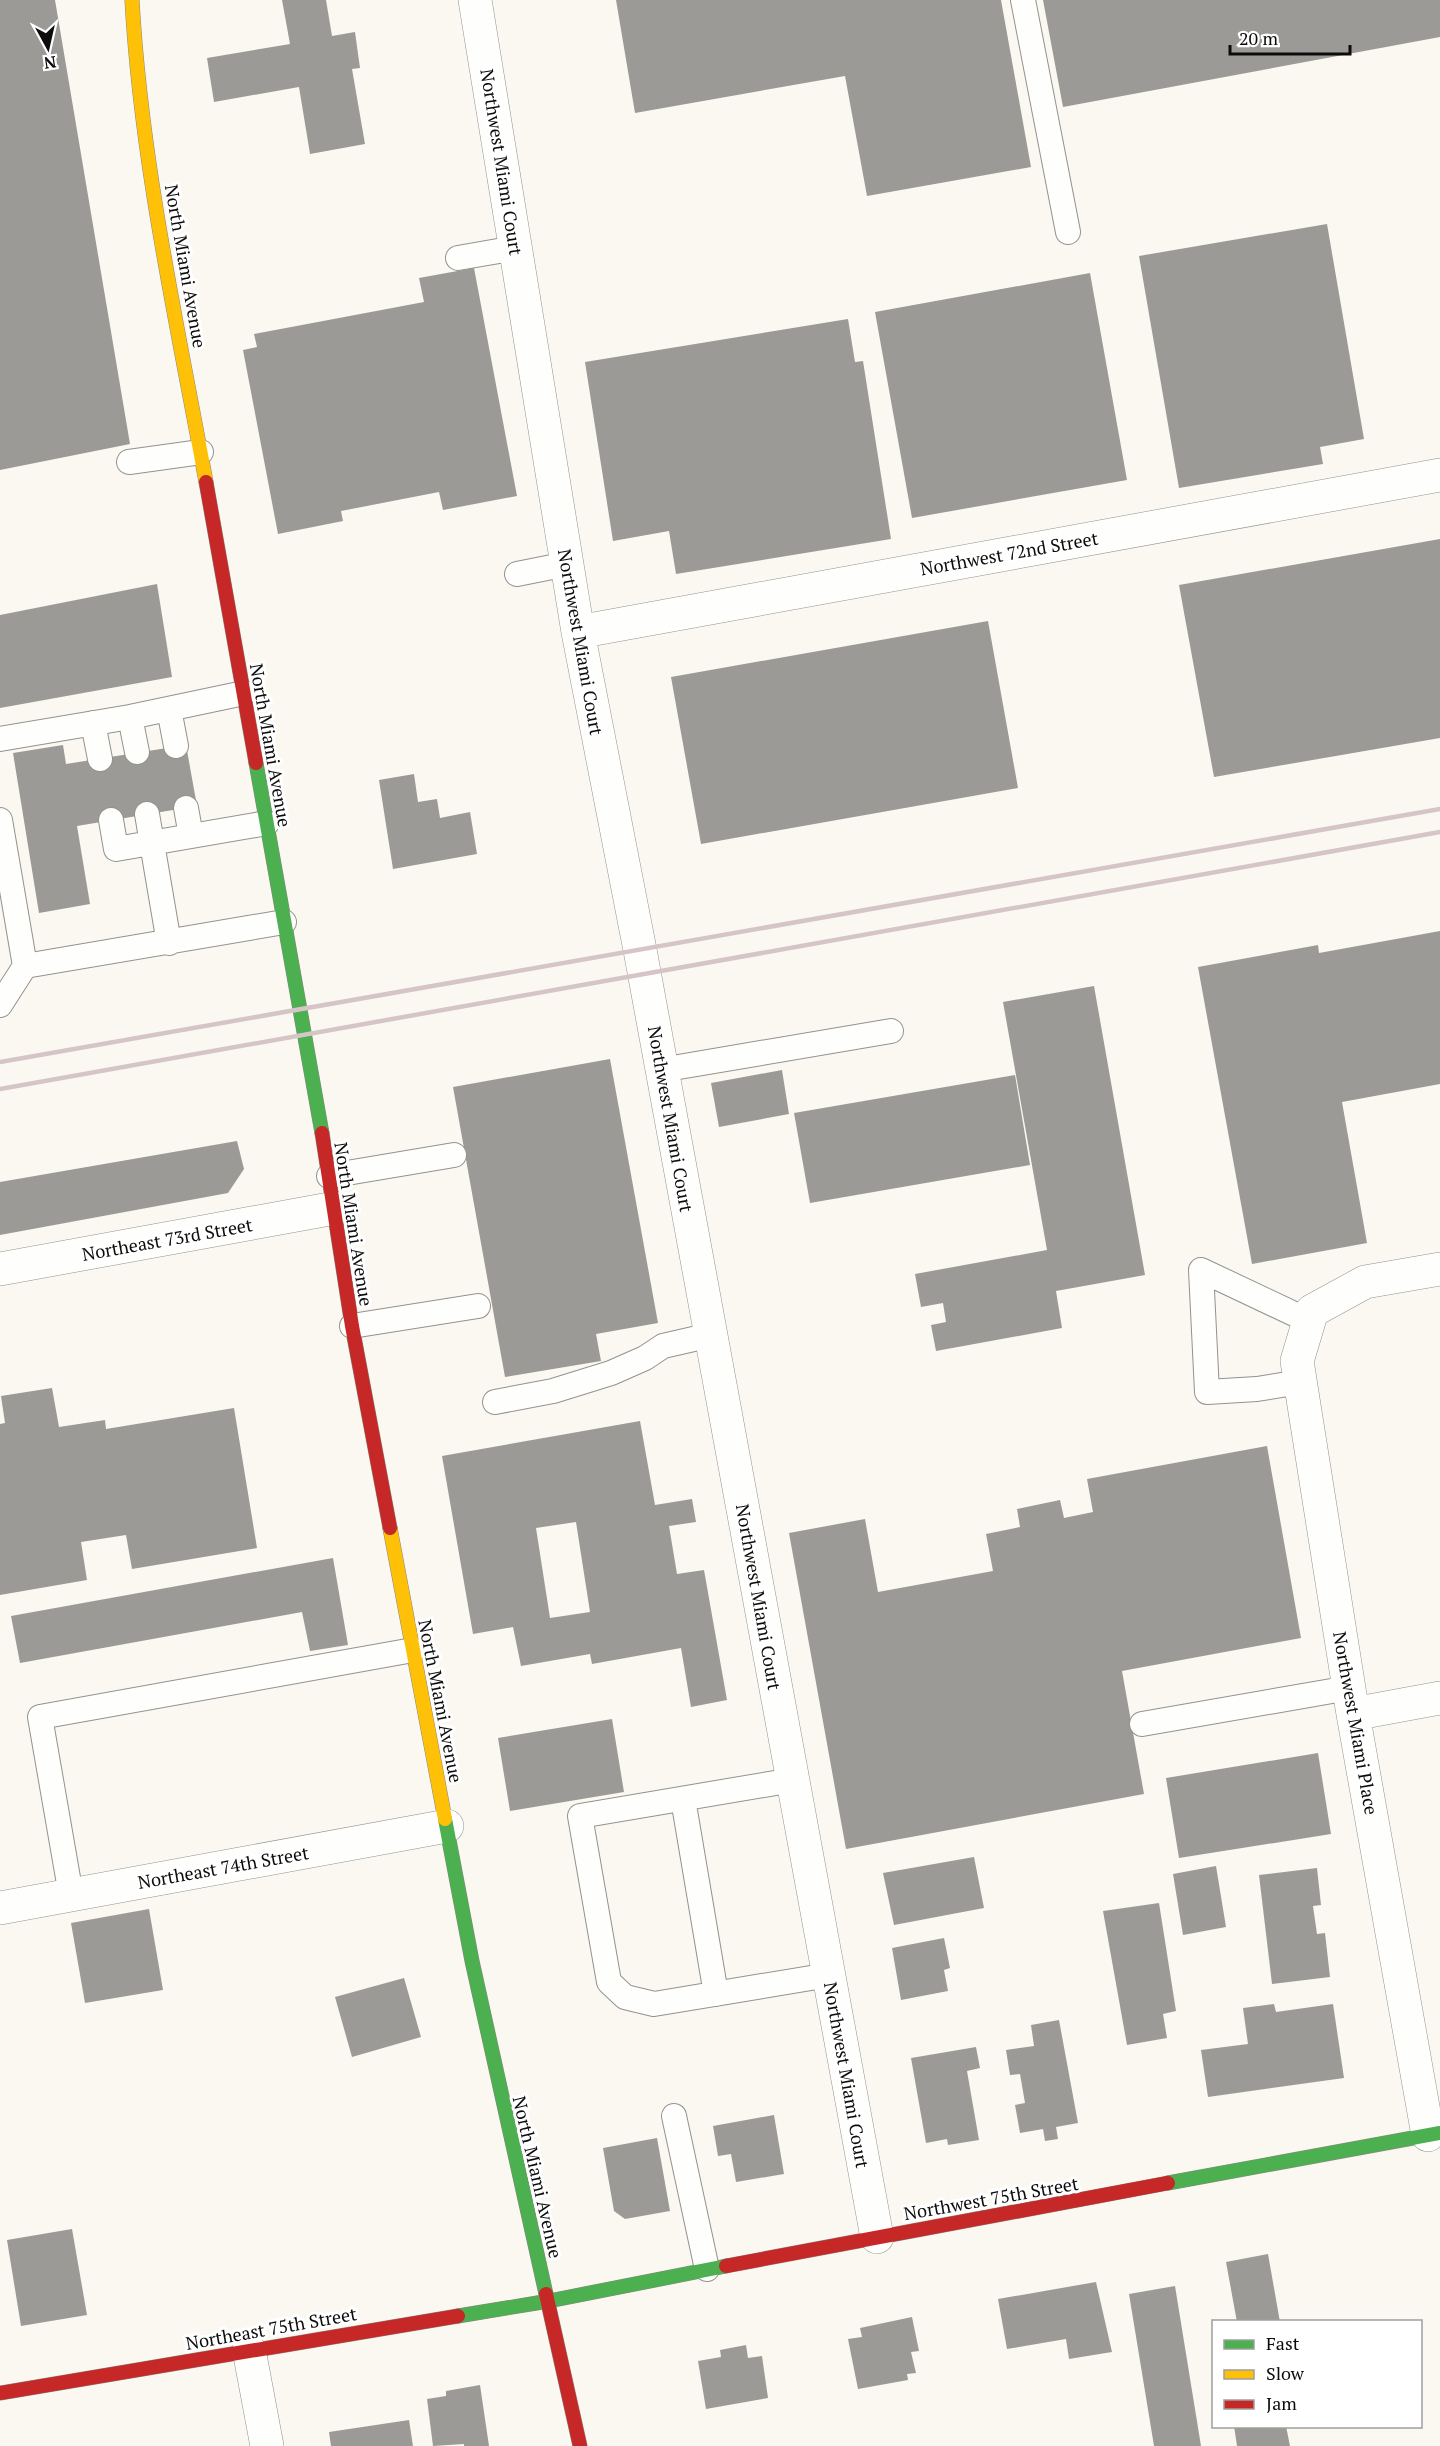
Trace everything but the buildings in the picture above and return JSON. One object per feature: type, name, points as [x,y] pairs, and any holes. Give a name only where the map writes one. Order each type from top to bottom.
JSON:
[{"type":"main road","name":"North Miami Avenue","points":[[132,0],[135,56],[150,169],[335,1208],[352,1326],[500,2092],[580,2446]]},
{"type":"main road","name":"Northwest 75th Street","points":[[549,2301],[707,2269],[1434,2134]]},
{"type":"main road","name":"Northeast 75th Street","points":[[0,2394],[549,2301]]},
{"type":"street","name":"Northwest Miami Court","points":[[475,0],[578,632],[638,938],[877,2237]]},
{"type":"street","name":"Northwest 72nd Street","points":[[578,632],[1440,475]]},
{"type":"street","name":"Northeast 73rd Street","points":[[0,1269],[335,1208]]},
{"type":"street","points":[[1311,1316],[1365,1282],[1440,1269]]},
{"type":"street","name":"Northwest Miami Place","points":[[1311,1316],[1297,1361],[1300,1382],[1351,1701],[1434,2134]]},
{"type":"street","points":[[1351,1701],[1440,1698]]},
{"type":"street","name":"Northeast 74th Street","points":[[0,1908],[447,1826]]},
{"type":"street","points":[[249,2350],[267,2446]]},
{"type":"lane","points":[[1023,0],[1068,232]]},
{"type":"lane","points":[[458,258],[516,248]]},
{"type":"lane","points":[[129,462],[201,452]]},
{"type":"lane","points":[[517,574],[567,564]]},
{"type":"lane","points":[[0,739],[130,717],[244,693]]},
{"type":"lane","points":[[169,709],[176,746]]},
{"type":"lane","points":[[130,717],[137,753]]},
{"type":"lane","points":[[93,723],[100,759]]},
{"type":"lane","points":[[186,808],[191,836]]},
{"type":"lane","points":[[147,814],[170,943]]},
{"type":"lane","points":[[0,820],[25,966],[0,1005]]},
{"type":"lane","points":[[111,820],[116,849],[267,823]]},
{"type":"lane","points":[[25,966],[284,922]]},
{"type":"lane","points":[[661,1070],[891,1031]]},
{"type":"lane","points":[[329,1176],[454,1155]]},
{"type":"lane","points":[[1300,1382],[1257,1389],[1207,1392],[1201,1270],[1311,1316]]},
{"type":"lane","points":[[352,1326],[478,1306]]},
{"type":"lane","points":[[495,1402],[553,1391],[611,1373],[645,1358],[663,1346],[711,1335]]},
{"type":"lane","points":[[71,1895],[40,1717],[413,1650]]},
{"type":"lane","points":[[1142,1724],[1351,1701]]},
{"type":"lane","points":[[792,1780],[580,1816],[609,1982],[625,1997],[654,2004],[829,1975]]},
{"type":"lane","points":[[683,1799],[716,1994]]},
{"type":"lane","points":[[674,2116],[707,2269]]},
{"type":"railway","points":[[0,1062],[1440,809]]},
{"type":"railway","points":[[0,1089],[1440,832]]},
{"type":"traffic: fast","points":[[256,763],[322,1133]]},
{"type":"traffic: fast","points":[[445,1819],[472,1961],[546,2294]]},
{"type":"traffic: fast","points":[[1168,2183],[1440,2133]]},
{"type":"traffic: fast","points":[[458,2316],[549,2301],[726,2266]]},
{"type":"traffic: slow","points":[[132,0],[143,121],[152,182],[206,482]]},
{"type":"traffic: slow","points":[[390,1528],[445,1819]]},
{"type":"traffic: jam","points":[[206,482],[256,763]]},
{"type":"traffic: jam","points":[[322,1133],[352,1326],[390,1528]]},
{"type":"traffic: jam","points":[[726,2266],[1168,2183]]},
{"type":"traffic: jam","points":[[546,2294],[580,2446]]},
{"type":"traffic: jam","points":[[0,2393],[458,2316]]}]
